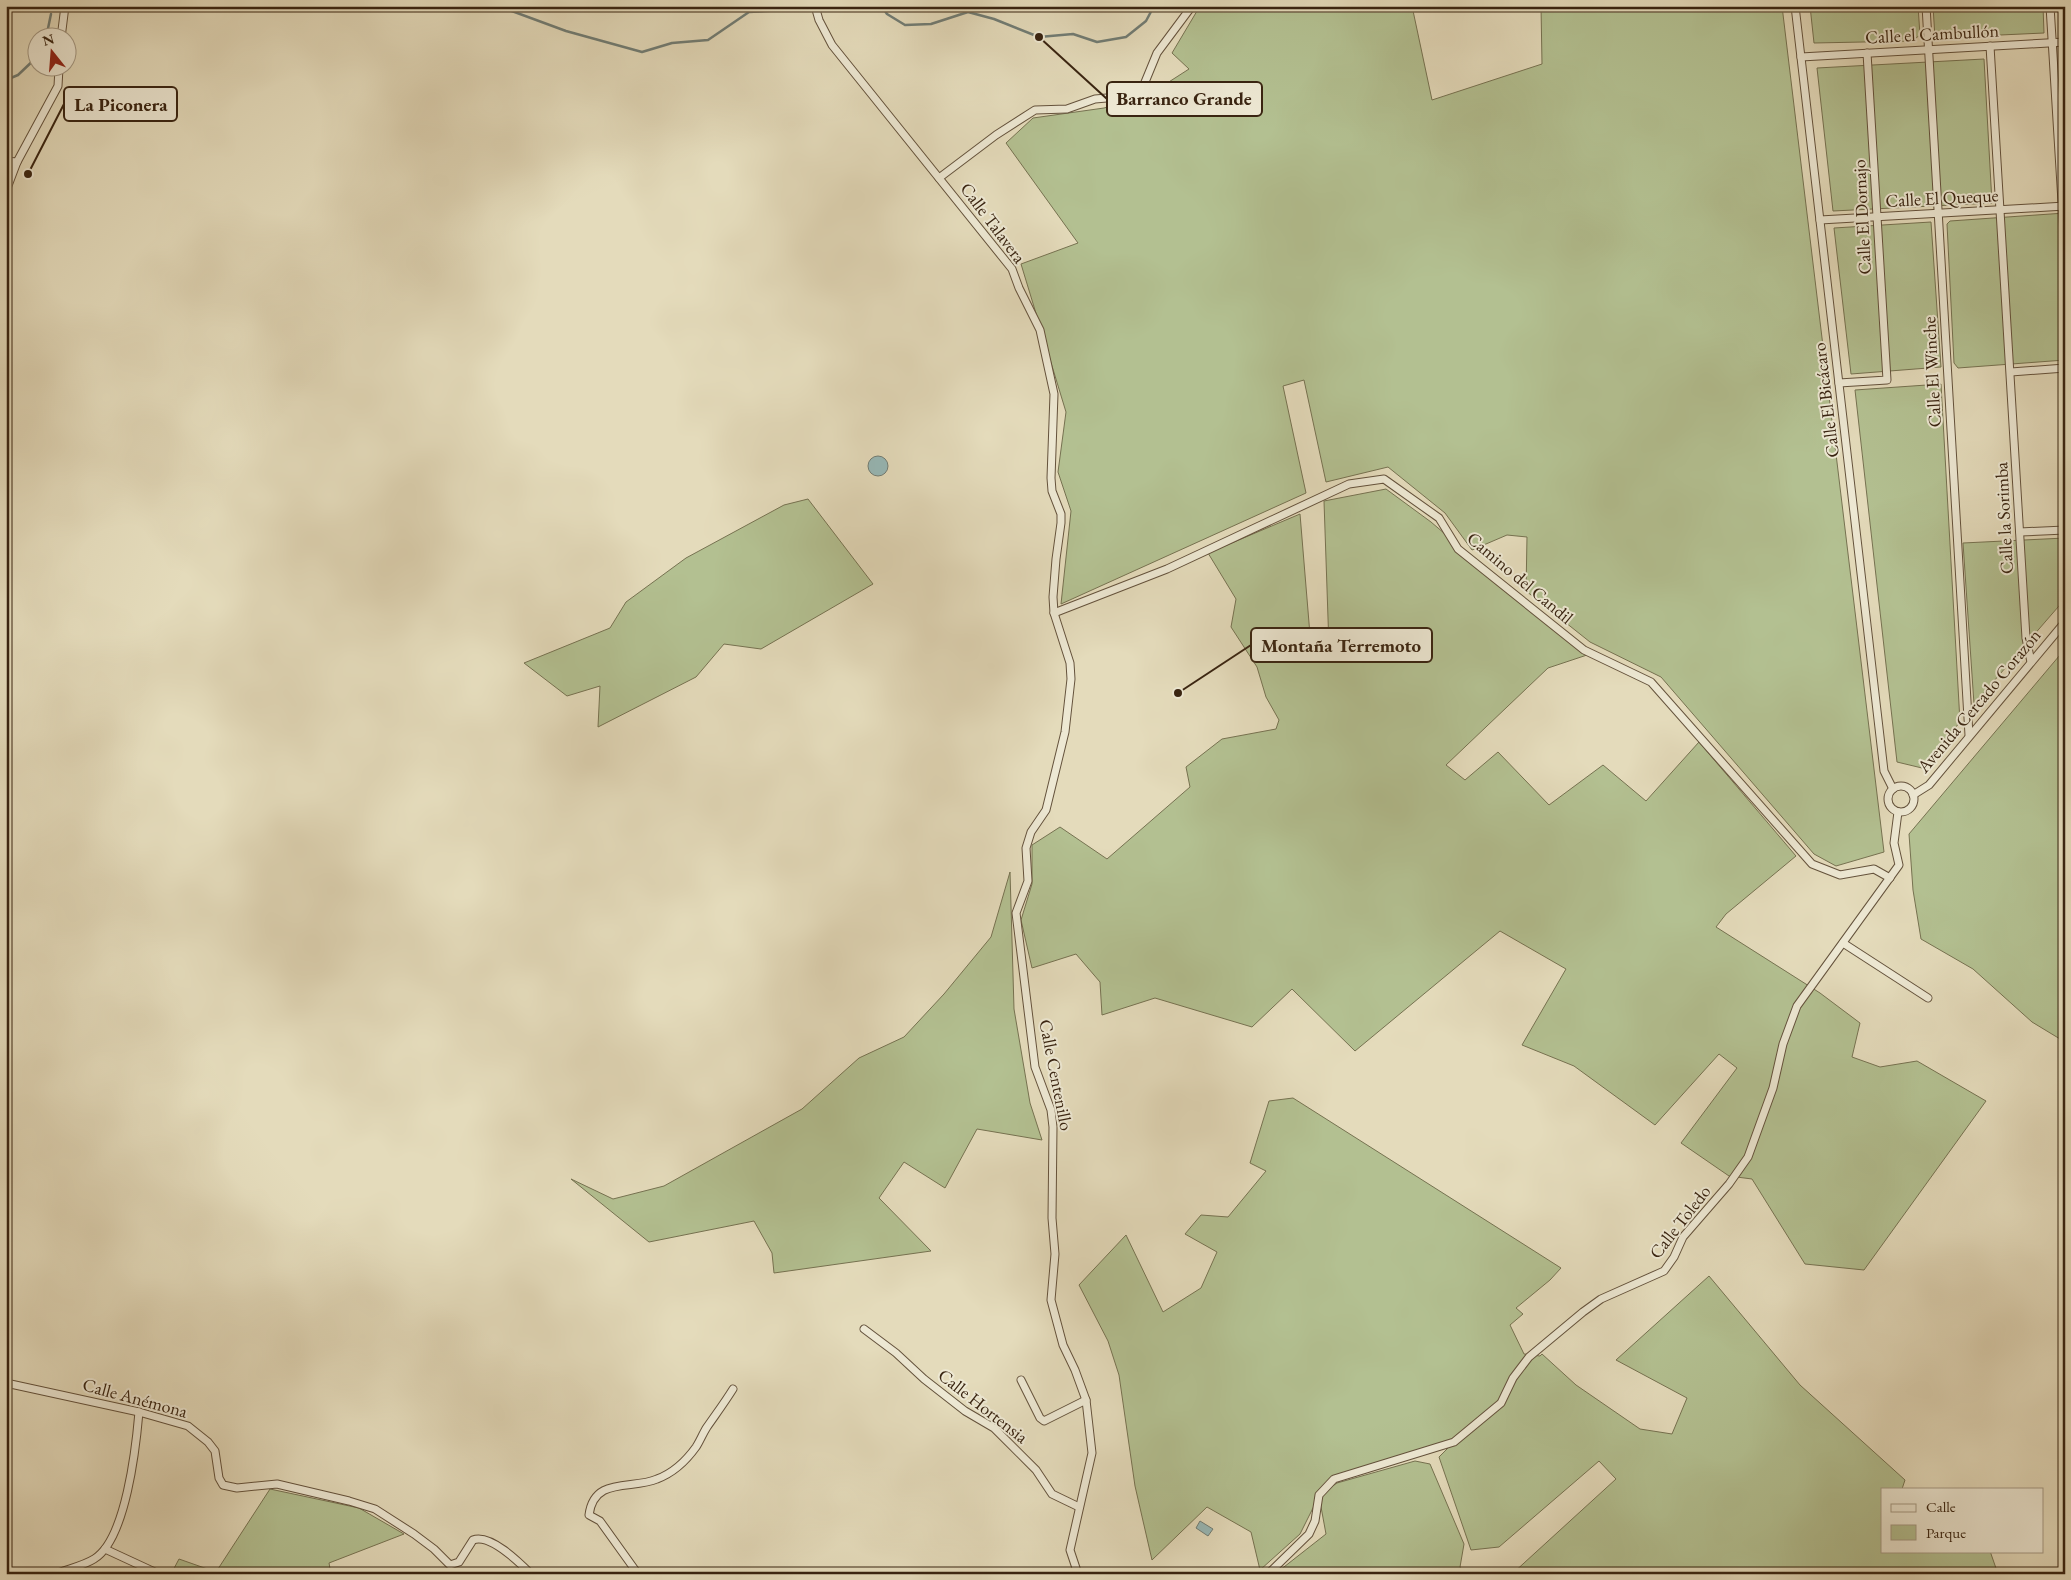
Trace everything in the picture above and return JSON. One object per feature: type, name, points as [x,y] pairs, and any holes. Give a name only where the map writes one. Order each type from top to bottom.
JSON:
[{"type":"street","points":[[62,28],[65,6]]},
{"type":"street","name":"Calle Talavera","points":[[815,6],[819,20],[832,45],[1012,269],[1018,288],[1040,330],[1054,394],[1051,478],[1052,490],[1062,523],[1056,558],[1053,597],[1054,613]]},
{"type":"street","points":[[939,178],[1035,110],[1067,109],[1095,99],[1130,96],[1143,87],[1157,53],[1192,6]]},
{"type":"street","name":"Calle El Bicácaro","points":[[1795,6],[1884,771],[1893,789]]},
{"type":"street","name":"Calle El Winche","points":[[1926,6],[1969,735]]},
{"type":"street","points":[[2050,6],[2065,251]]},
{"type":"street","name":"Calle el Cambullón","points":[[1801,57],[2065,42]]},
{"type":"street","name":"Calle la Sorimba","points":[[1990,46],[2026,638],[2031,662]]},
{"type":"street","name":"Calle El Dornajo","points":[[1839,383],[1886,380],[1867,53]]},
{"type":"street","points":[[6,192],[17,162],[58,86],[58,78]]},
{"type":"street","points":[[6,161],[17,162]]},
{"type":"street","name":"Calle El Queque","points":[[1820,220],[2063,206]]},
{"type":"street","points":[[2010,372],[2065,368]]},
{"type":"street","name":"Camino del Candil","points":[[1054,613],[1167,570],[1349,484],[1384,479],[1439,518],[1458,549],[1584,650],[1651,682],[1812,864],[1840,875],[1874,869],[1890,878]]},
{"type":"street","points":[[2020,532],[2065,530]]},
{"type":"street","name":"Calle Centenillo","points":[[1054,613],[1070,663],[1071,679],[1065,732],[1046,810],[1031,832],[1026,848],[1028,881],[1016,913],[1035,1067],[1051,1110],[1053,1127],[1052,1218],[1055,1254],[1050,1300],[1063,1345],[1086,1400],[1092,1454],[1070,1550],[1078,1574]]},
{"type":"street","name":"Avenida Cercado Corazón","points":[[1913,795],[1929,785],[2065,622]]},
{"type":"street","points":[[1900,786],[1908,788],[1913,795],[1914,800],[1906,812],[1898,812],[1888,804],[1888,796],[1893,789],[1900,786]]},
{"type":"street","name":"Calle Toledo","points":[[1268,1574],[1309,1534],[1315,1521],[1319,1495],[1334,1479],[1454,1442],[1501,1403],[1513,1378],[1529,1357],[1583,1312],[1601,1299],[1664,1270],[1674,1257],[1683,1237],[1729,1184],[1748,1157],[1773,1088],[1783,1044],[1797,1006],[1899,865],[1894,843],[1898,812]]},
{"type":"street","points":[[1843,943],[1928,998]]},
{"type":"street","name":"Calle Hortensia","points":[[864,1330],[896,1353],[965,1411],[994,1428],[1036,1470],[1052,1494],[1080,1507]]},
{"type":"street","points":[[1022,1380],[1040,1418],[1044,1421],[1086,1400]]},
{"type":"street","name":"Calle Anémona","points":[[6,1382],[138,1412],[188,1426],[208,1442],[215,1451],[219,1478],[223,1485],[237,1488],[277,1484],[375,1509],[414,1534],[434,1549],[450,1565],[460,1562],[473,1540],[482,1539],[512,1554],[531,1574]]},
{"type":"street","points":[[638,1574],[600,1521],[589,1515],[591,1504],[600,1494],[611,1487],[651,1481],[668,1474],[679,1466],[697,1446],[707,1427],[734,1389]]},
{"type":"street","points":[[55,1574],[94,1559],[105,1549],[125,1504],[136,1444],[138,1412]]},
{"type":"street","points":[[105,1549],[159,1574]]},
{"type":"green space","points":[[1200,6],[1412,6],[1432,100],[1542,64],[1541,6],[1782,6],[1884,852],[1836,866],[1814,854],[1661,677],[1590,642],[1526,591],[1527,537],[1507,535],[1472,550],[1445,513],[1388,467],[1326,482],[1304,380],[1283,386],[1306,493],[1061,604],[1071,511],[1058,472],[1066,412],[1021,264],[1078,243],[1006,143],[1033,118],[1104,108],[1147,96],[1189,69],[1172,53]]},
{"type":"green space","points":[[1810,6],[1918,6],[1920,35],[1912,41],[1814,43]]},
{"type":"green space","points":[[1933,6],[2043,6],[2044,33],[1935,38]]},
{"type":"green space","points":[[1984,59],[1992,203],[1833,211],[1817,68]]},
{"type":"green space","points":[[2065,213],[2065,360],[1958,368],[1954,363],[1947,224],[1950,221]]},
{"type":"green space","points":[[1931,222],[1941,367],[1851,374],[1834,228]]},
{"type":"green space","points":[[1941,384],[1960,722],[1922,768],[1897,762],[1855,390]]},
{"type":"green space","points":[[1386,489],[1431,522],[1587,655],[1548,668],[1446,765],[1465,780],[1498,752],[1549,805],[1603,765],[1646,801],[1699,742],[1796,856],[1726,914],[1716,927],[1820,993],[1860,1023],[1852,1057],[1880,1067],[1917,1061],[1986,1101],[1864,1270],[1805,1264],[1752,1179],[1729,1176],[1681,1143],[1737,1068],[1719,1054],[1655,1125],[1574,1066],[1522,1045],[1566,969],[1500,931],[1355,1051],[1292,989],[1252,1027],[1155,998],[1102,1015],[1100,982],[1076,954],[1032,968],[1021,920],[1032,884],[1032,845],[1060,827],[1107,859],[1190,787],[1186,767],[1222,739],[1276,729],[1279,720],[1266,697],[1257,667],[1231,627],[1236,599],[1208,553],[1300,514],[1311,647],[1329,647],[1324,501]]},
{"type":"green space","points":[[808,499],[873,584],[761,649],[724,644],[696,677],[598,727],[600,686],[567,696],[524,663],[610,628],[626,602],[686,558],[784,505]]},
{"type":"green space","points":[[2065,538],[2065,599],[1974,704],[1963,543]]},
{"type":"green space","points":[[2065,649],[2065,1042],[2032,1022],[1973,969],[1921,939],[1913,890],[1909,834]]},
{"type":"green space","points":[[1010,872],[1014,1009],[1030,1103],[1042,1140],[977,1129],[945,1188],[904,1162],[879,1198],[931,1251],[774,1273],[772,1253],[754,1221],[649,1242],[571,1179],[613,1199],[664,1186],[802,1109],[859,1058],[904,1037],[944,994],[991,937]]},
{"type":"green space","points":[[1293,1098],[1561,1268],[1550,1280],[1516,1308],[1523,1314],[1510,1325],[1524,1354],[1540,1356],[1542,1354],[1576,1385],[1640,1429],[1672,1434],[1687,1398],[1616,1360],[1709,1276],[1800,1385],[1905,1480],[1902,1488],[1881,1488],[1881,1552],[1990,1552],[1998,1574],[1512,1574],[1616,1479],[1599,1461],[1499,1547],[1471,1550],[1439,1457],[1453,1443],[1334,1479],[1321,1494],[1337,1483],[1415,1461],[1430,1464],[1464,1544],[1460,1567],[1463,1574],[1275,1574],[1326,1534],[1319,1496],[1300,1534],[1260,1570],[1251,1532],[1207,1507],[1152,1560],[1135,1486],[1119,1375],[1108,1341],[1079,1285],[1126,1235],[1163,1312],[1201,1288],[1217,1252],[1185,1234],[1201,1215],[1228,1217],[1266,1171],[1250,1163],[1269,1101]]},
{"type":"green space","points":[[270,1489],[359,1508],[404,1534],[329,1563],[331,1574],[171,1574],[179,1559],[216,1572]]},
{"type":"water","points":[[874,456],[882,456],[888,462],[888,470],[882,476],[874,476],[868,470],[868,462]]},
{"type":"water","points":[[1200,1521],[1213,1529],[1208,1536],[1196,1528]]},
{"type":"waterway","points":[[498,6],[566,31],[642,52],[672,43],[708,40],[749,12],[837,7],[883,8],[887,14],[905,25],[931,24],[968,12],[994,19],[1039,37],[1073,34],[1097,42],[1126,37],[1146,21],[1154,6]]},
{"type":"waterway","points":[[48,28],[51,14]]},
{"type":"waterway","points":[[6,80],[18,75],[28,66]]},
{"type":"place","name":"Barranco Grande","points":[[1039,37]]},
{"type":"place","name":"La Piconera","points":[[28,174]]},
{"type":"place","name":"Montaña Terremoto","points":[[1178,693]]}]
